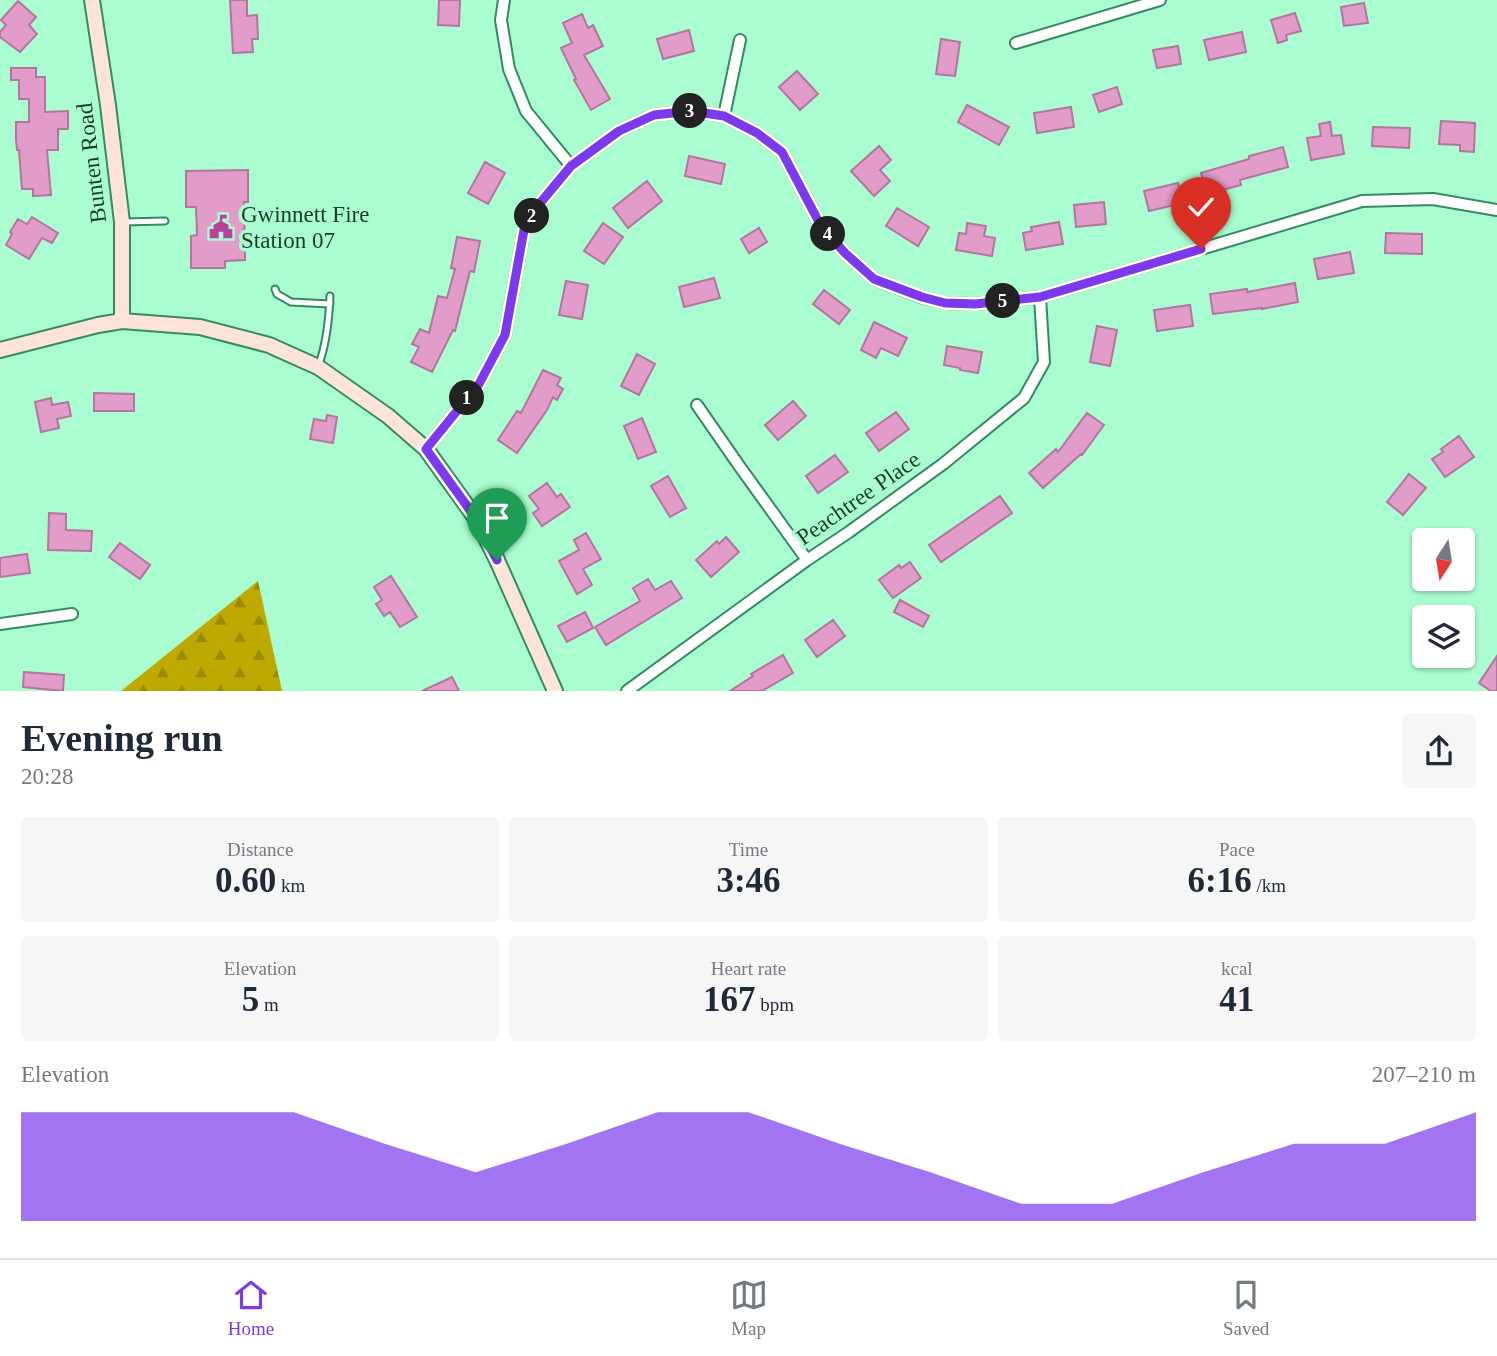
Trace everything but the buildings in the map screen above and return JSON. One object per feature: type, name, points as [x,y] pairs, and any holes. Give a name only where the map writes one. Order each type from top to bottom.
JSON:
[{"type":"main road","name":"Bunten Road","points":[[92,0],[122,222],[122,321]]},
{"type":"main road","points":[[0,350],[122,321],[200,327],[269,345],[318,367],[387,416],[426,449],[477,520],[555,691]]},
{"type":"street","points":[[504,0],[501,20],[509,69],[526,111],[571,166]]},
{"type":"street","points":[[1016,43],[1160,0]]},
{"type":"street","points":[[724,116],[740,40]]},
{"type":"street","points":[[426,449],[479,384],[505,335],[524,230],[536,208],[571,166],[619,131],[654,115],[691,111],[724,116],[757,133],[782,152],[821,226],[845,253],[874,279],[945,303],[975,304],[1040,297],[1362,201],[1433,199],[1497,210]]},
{"type":"street","name":"Peachtree Place","points":[[627,691],[943,464],[1024,398],[1044,362],[1040,297]]},
{"type":"street","points":[[697,405],[807,560]]},
{"type":"street","points":[[0,624],[72,614]]},
{"type":"lane","points":[[122,222],[166,221]]},
{"type":"lane","points":[[275,289],[277,294],[291,302],[330,304]]},
{"type":"lane","points":[[318,367],[330,318],[330,296]]},
{"type":"green space","points":[[258,581],[282,691],[121,691]]},
{"type":"place","name":"Gwinnett Fire Station 07","points":[[221,227]]},
{"type":"route","points":[[497,560],[477,520],[426,449],[479,384],[505,335],[524,230],[536,208],[571,166],[619,131],[654,115],[691,111],[724,116],[757,133],[782,152],[821,226],[845,253],[874,279],[945,303],[975,304],[1040,297],[1201,249]]}]
